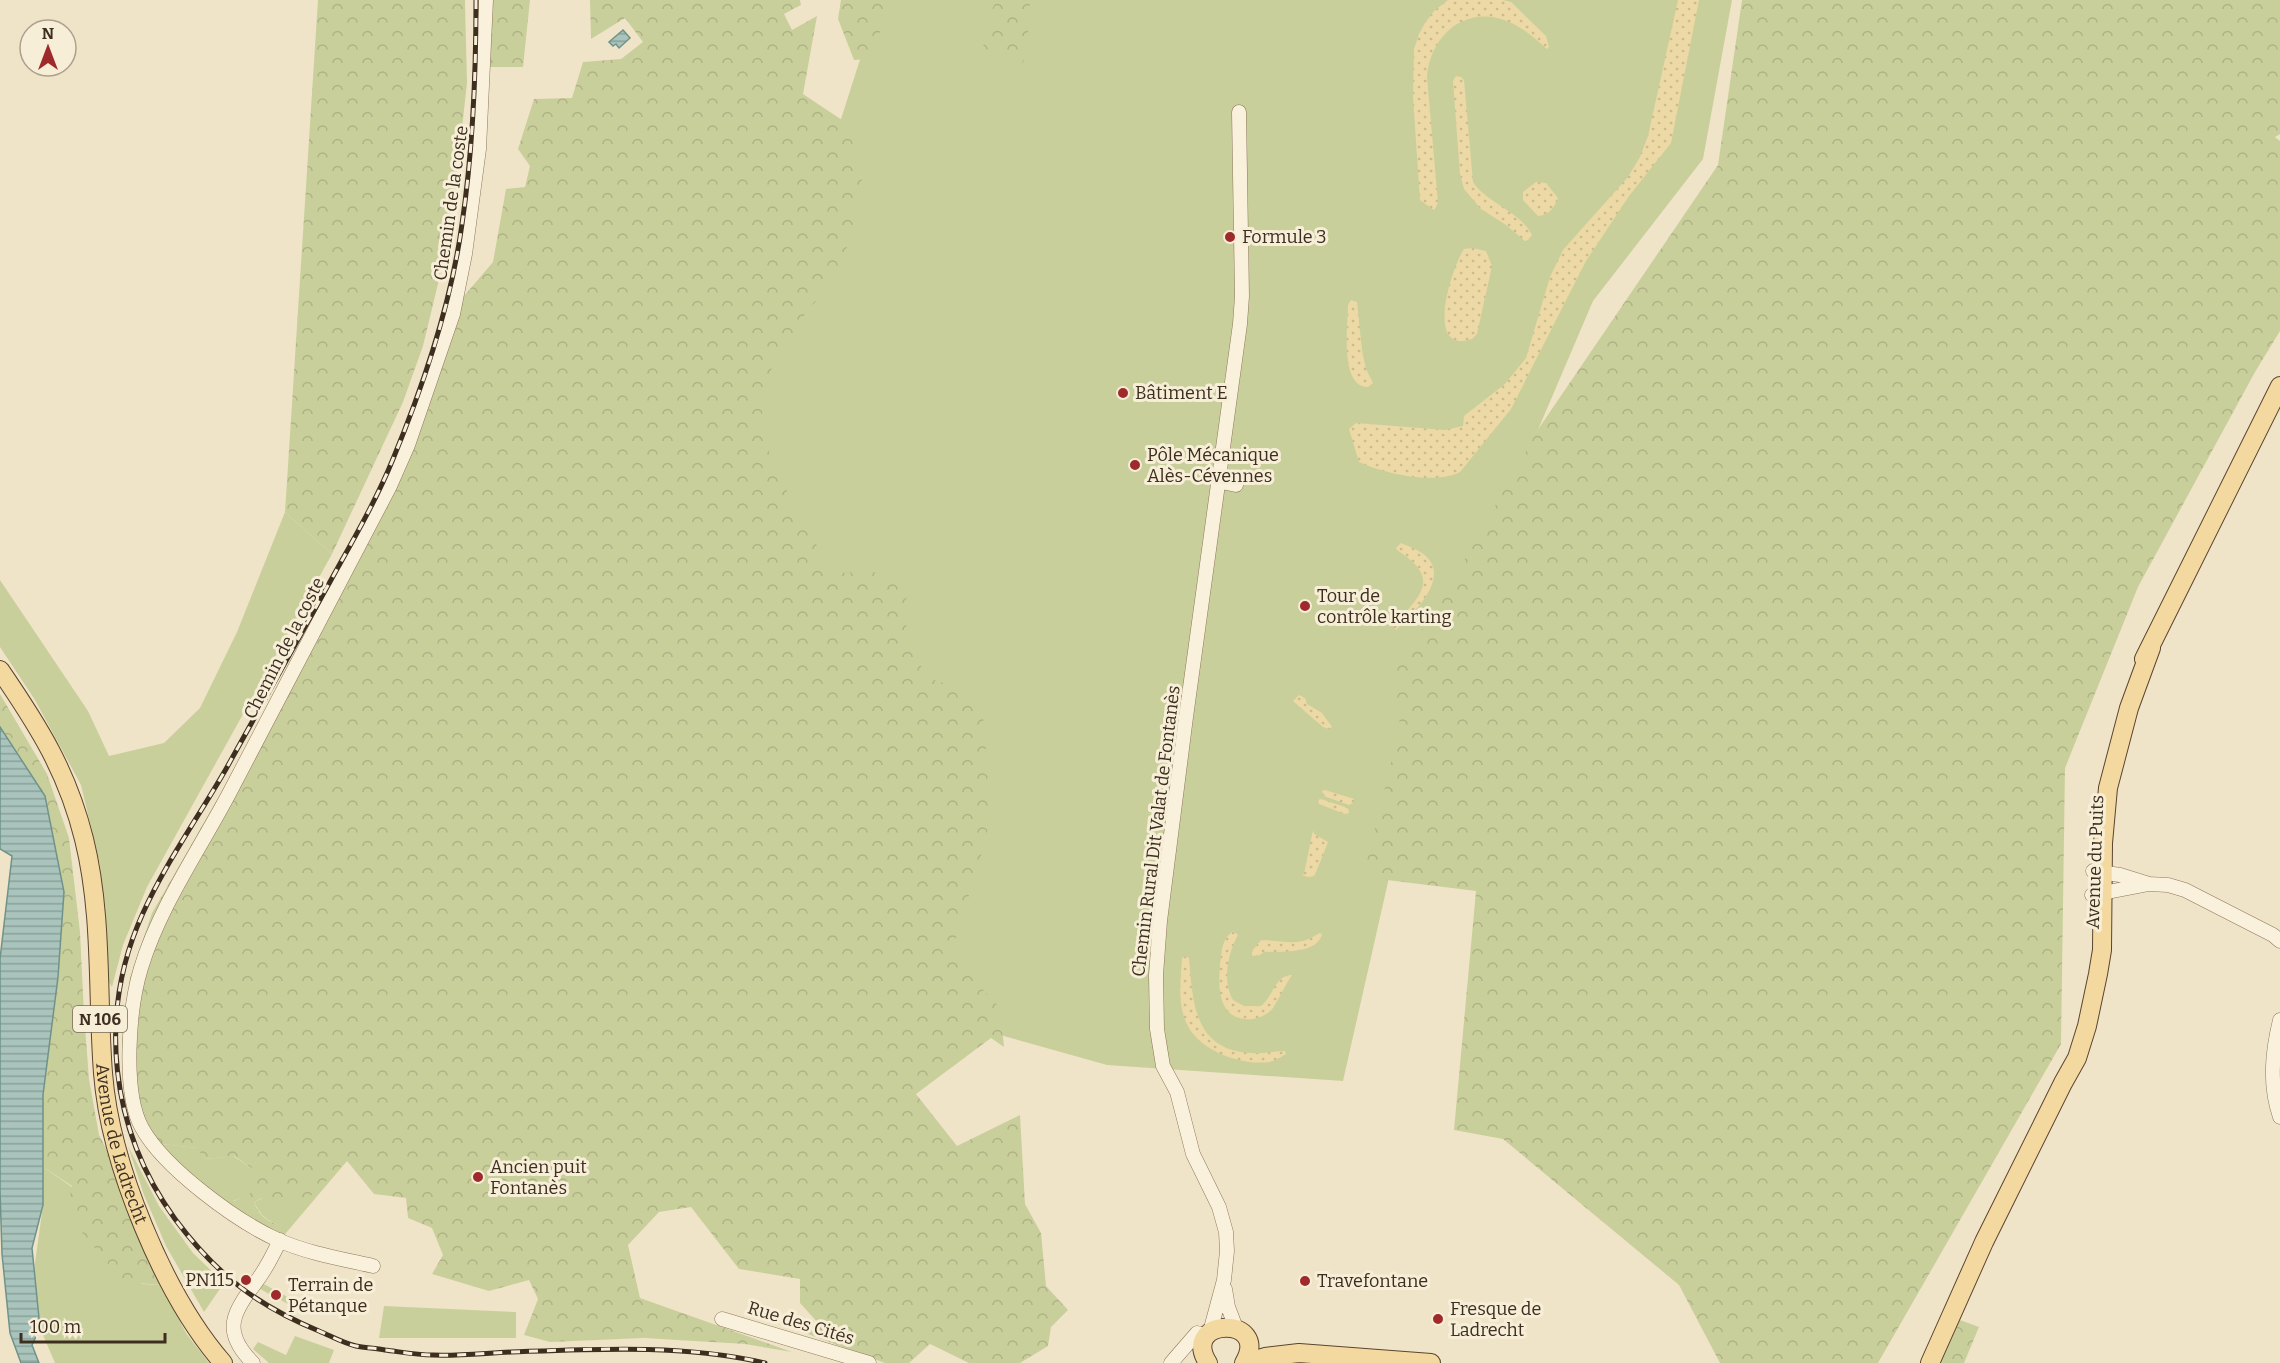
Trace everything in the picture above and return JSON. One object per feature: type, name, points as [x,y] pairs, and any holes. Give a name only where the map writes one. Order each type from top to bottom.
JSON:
[{"type":"main road","name":"Avenue du Puits","points":[[1930,1363],[1984,1242],[2063,1083],[2087,995],[2098,894],[2094,837],[2098,786],[2102,765],[2121,705],[2151,648],[2217,508],[2280,386]]},
{"type":"main road","name":"Avenue de Ladrecht","points":[[0,670],[35,722],[59,765],[73,801],[84,840],[94,897],[104,1076],[114,1134],[130,1191],[153,1249],[187,1312],[223,1363]]},
{"type":"main road","points":[[1205,1348],[1217,1328],[1226,1326],[1299,1353]]},
{"type":"main road","points":[[1241,1333],[1248,1352],[1244,1363]]},
{"type":"main road","points":[[1244,1363],[1265,1357],[1299,1353],[1431,1363]]},
{"type":"street","name":"Chemin de la coste","points":[[373,1266],[322,1255],[280,1240],[245,1221],[198,1188],[152,1142],[142,1128],[135,1110],[129,1039],[131,1011],[141,968],[158,924],[224,804],[390,486],[430,384],[453,314],[465,254],[479,149],[486,0]]},
{"type":"street","name":"Chemin Rural Dit Valat de Fontanès","points":[[1205,1348],[1224,1280],[1226,1232],[1219,1207],[1192,1154],[1177,1092],[1163,1066],[1155,1001],[1160,921],[1241,307],[1239,112]]},
{"type":"street","points":[[1217,481],[1236,485]]},
{"type":"street","points":[[2098,871],[2149,884],[2168,885],[2199,896],[2273,935],[2280,941]]},
{"type":"street","points":[[2098,894],[2149,884]]},
{"type":"street","points":[[2280,1020],[2274,1045],[2272,1075],[2273,1094],[2280,1117]]},
{"type":"street","points":[[253,1363],[239,1348],[234,1325],[241,1301],[265,1268],[280,1240]]},
{"type":"street","name":"Chemin Rural Dit Valat de Fontanès","points":[[1224,1280],[1228,1307],[1241,1333]]},
{"type":"street","name":"Rue des Cités","points":[[722,1319],[869,1363]]},
{"type":"street","points":[[1171,1363],[1197,1333],[1205,1348]]},
{"type":"green space","points":[[318,0],[465,0],[467,83],[456,182],[443,263],[423,346],[403,402],[332,554],[285,512]]},
{"type":"green space","points":[[484,0],[530,0],[523,67],[483,67]]},
{"type":"green space","points":[[590,0],[800,0],[801,5],[784,14],[792,30],[817,16],[803,94],[848,124],[863,186],[839,276],[807,311],[771,370],[761,420],[772,464],[832,573],[874,572],[911,592],[900,608],[925,677],[958,688],[982,706],[989,781],[987,836],[956,938],[954,959],[979,955],[969,975],[1000,1008],[1004,1047],[991,1038],[916,1094],[957,1146],[1020,1115],[1025,1204],[1041,1233],[1046,1286],[1068,1310],[1051,1327],[1048,1346],[1020,1363],[969,1363],[930,1344],[909,1363],[885,1363],[800,1331],[819,1324],[800,1303],[800,1279],[739,1269],[691,1207],[659,1212],[628,1245],[640,1298],[792,1352],[745,1344],[644,1338],[550,1342],[524,1335],[538,1299],[529,1280],[489,1291],[432,1274],[443,1255],[432,1228],[408,1218],[406,1198],[374,1194],[347,1161],[312,1195],[270,1208],[262,1198],[254,1202],[265,1218],[282,1226],[271,1230],[232,1202],[253,1192],[253,1169],[234,1156],[205,1159],[197,1148],[144,1142],[135,1122],[122,1044],[130,978],[152,913],[253,737],[390,486],[464,296],[493,262],[506,189],[525,187],[530,166],[518,149],[534,99],[572,98],[583,62],[621,59],[643,42],[625,18],[591,39]]},
{"type":"green space","points":[[841,0],[887,0],[882,27],[869,59],[854,60],[838,19]]},
{"type":"green space","name":"Pôle Mécanique Alès-Cévennes","points":[[879,0],[1732,0],[1703,159],[1593,301],[1484,556],[1424,723],[1343,1081],[1107,1065],[979,1029],[819,826],[745,373],[819,188]]},
{"type":"green space","points":[[996,0],[1030,0],[1027,47],[1022,66],[983,48],[989,18]]},
{"type":"green space","points":[[1742,0],[2280,0],[2280,134],[2275,137],[2280,141],[2280,331],[2255,372],[2138,587],[2065,768],[2061,1044],[1878,1363],[1720,1363],[1679,1285],[1503,1139],[1454,1130],[1476,891],[1363,877],[1400,727],[1393,658],[1430,621],[1539,428],[1718,165]]},
{"type":"green space","points":[[285,512],[332,554],[147,887],[123,945],[112,987],[108,981],[100,865],[81,785],[35,700],[0,647],[0,580],[88,711],[109,756],[164,743],[200,708],[237,632]]},
{"type":"green space","points":[[0,694],[47,774],[69,838],[80,932],[89,1079],[99,1135],[108,1152],[123,1201],[161,1285],[123,1282],[66,1213],[72,1186],[43,1167],[43,1095],[58,977],[64,892],[45,796],[0,727]]},
{"type":"green space","points":[[144,1142],[198,1148],[205,1159],[233,1156],[253,1169],[253,1193],[233,1201],[271,1230],[281,1226],[264,1217],[254,1202],[347,1161],[280,1240]]},
{"type":"green space","points":[[128,1146],[159,1206],[193,1253],[224,1283],[204,1312],[166,1246],[144,1195]]},
{"type":"green space","points":[[43,1167],[72,1187],[142,1284],[161,1285],[186,1333],[209,1363],[55,1363],[40,1328],[34,1270],[43,1205]]},
{"type":"green space","name":"Terrain de Pétanque","points":[[262,1283],[293,1300],[290,1305],[260,1289]]},
{"type":"green space","points":[[384,1306],[516,1312],[516,1338],[379,1338]]},
{"type":"green space","points":[[1960,1320],[1979,1327],[1964,1363],[1941,1363]]},
{"type":"green space","points":[[295,1336],[334,1350],[329,1363],[269,1363],[253,1349],[258,1342],[286,1355]]},
{"type":"sand","points":[[1448,0],[1511,2],[1546,36],[1549,47],[1547,49],[1516,25],[1489,17],[1475,17],[1462,21],[1442,38],[1429,62],[1427,77],[1438,203],[1434,210],[1420,200],[1413,97],[1414,49],[1425,23],[1434,11]]},
{"type":"sand","points":[[1678,0],[1699,0],[1671,143],[1629,196],[1586,261],[1511,409],[1460,472],[1450,476],[1424,478],[1396,474],[1359,462],[1349,429],[1356,423],[1445,430],[1463,426],[1464,416],[1505,384],[1526,358],[1550,277],[1563,250],[1628,177],[1640,157],[1648,136]]},
{"type":"sand","points":[[1456,76],[1464,80],[1473,182],[1479,190],[1512,213],[1527,227],[1532,235],[1528,240],[1525,241],[1481,209],[1464,189],[1460,174],[1453,81]]},
{"type":"sand","points":[[1536,182],[1546,183],[1558,198],[1551,210],[1542,216],[1538,216],[1523,200],[1523,192]]},
{"type":"sand","points":[[1464,249],[1486,251],[1492,266],[1477,334],[1472,339],[1457,340],[1448,334],[1445,307],[1448,290],[1459,259]]},
{"type":"sand","points":[[1351,300],[1357,302],[1362,350],[1366,369],[1373,383],[1368,387],[1359,384],[1353,377],[1349,366],[1347,326],[1348,305]]},
{"type":"sand","points":[[1401,543],[1422,553],[1431,562],[1434,572],[1433,583],[1421,604],[1396,630],[1393,626],[1418,596],[1423,579],[1411,560],[1397,550],[1396,548]]},
{"type":"sand","points":[[1299,695],[1305,698],[1307,704],[1322,713],[1332,727],[1329,729],[1323,727],[1293,701]]},
{"type":"sand","points":[[1322,791],[1354,799],[1354,802],[1349,805],[1324,796]]},
{"type":"sand","points":[[1318,800],[1348,808],[1349,813],[1345,814],[1319,804]]},
{"type":"sand","points":[[1313,830],[1314,834],[1328,842],[1315,875],[1309,877],[1302,875]]},
{"type":"sand","points":[[1233,931],[1238,935],[1231,950],[1227,976],[1233,1000],[1244,1006],[1261,1006],[1278,982],[1292,975],[1271,1010],[1253,1019],[1241,1019],[1233,1015],[1227,1010],[1220,993],[1219,974],[1222,950],[1226,938]]},
{"type":"sand","points":[[1319,933],[1322,934],[1319,941],[1306,949],[1264,952],[1252,956],[1252,951],[1261,940],[1298,942],[1312,938]]},
{"type":"sand","points":[[1186,956],[1189,958],[1195,1008],[1208,1034],[1219,1044],[1233,1050],[1257,1053],[1285,1051],[1286,1054],[1276,1060],[1258,1063],[1221,1054],[1200,1041],[1186,1022],[1181,1006],[1182,958]]},
{"type":"water","points":[[623,30],[630,38],[619,48],[616,44],[613,46],[609,42]]},
{"type":"water","points":[[0,727],[45,796],[64,892],[58,977],[43,1095],[43,1205],[32,1248],[40,1328],[32,1345],[39,1363],[21,1363],[10,1333],[2,1254],[0,959],[12,856],[0,849]]},
{"type":"railway","points":[[476,0],[473,112],[466,196],[451,284],[426,373],[372,505],[226,769],[172,858],[143,913],[129,951],[119,991],[116,1030],[117,1070],[124,1109],[136,1147],[153,1184],[175,1219],[206,1256],[222,1272],[257,1299],[296,1321],[351,1345],[427,1355],[575,1350],[671,1350],[765,1363]]},
{"type":"place","name":"Formule 3","points":[[1230,237]]},
{"type":"place","name":"Bâtiment E","points":[[1123,393]]},
{"type":"place","name":"Pôle Mécanique Alès-Cévennes","points":[[1135,465]]},
{"type":"place","name":"Tour de contrôle karting","points":[[1305,606]]},
{"type":"place","name":"Ancien puit Fontanès","points":[[478,1177]]},
{"type":"place","name":"PN115","points":[[246,1280]]},
{"type":"place","name":"Travefontane","points":[[1305,1281]]},
{"type":"place","name":"Terrain de Pétanque","points":[[276,1295]]},
{"type":"place","name":"Fresque de Ladrecht","points":[[1438,1319]]}]
